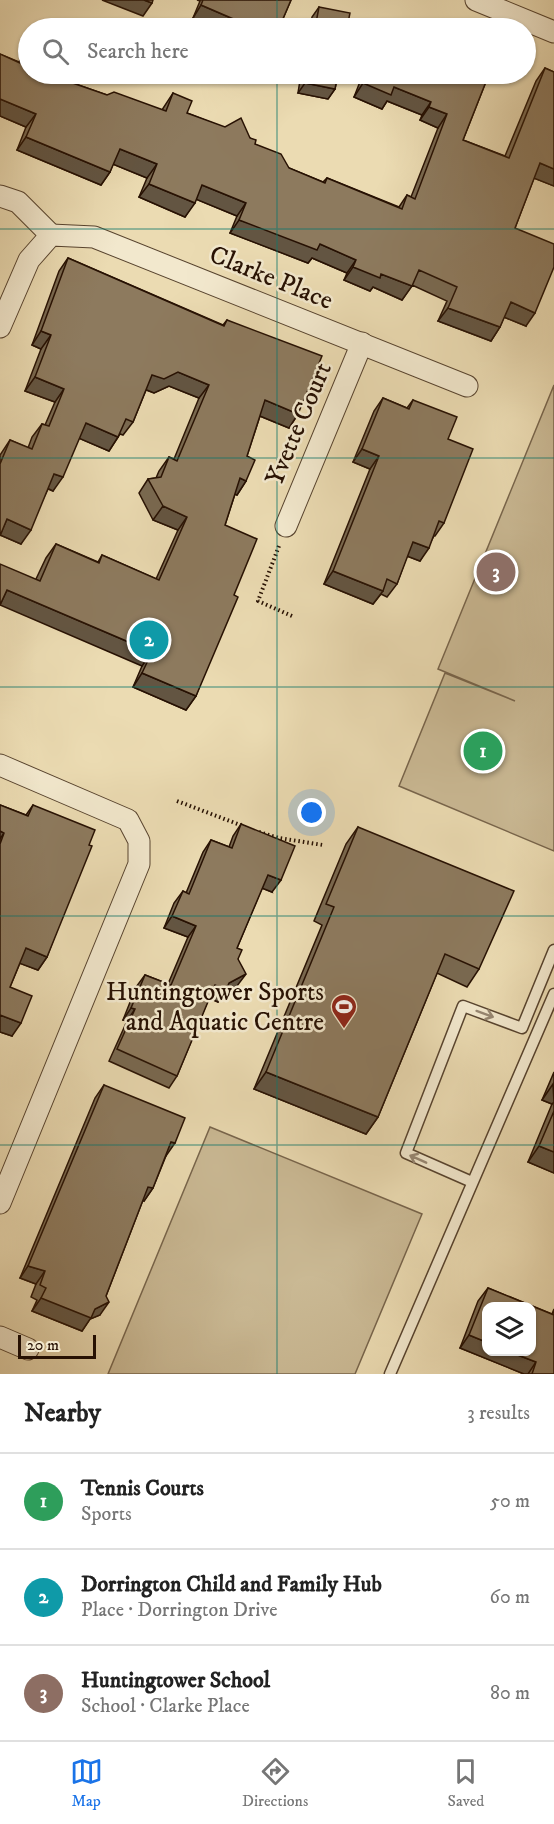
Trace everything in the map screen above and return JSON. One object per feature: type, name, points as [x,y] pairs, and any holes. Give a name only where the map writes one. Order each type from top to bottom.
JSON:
[{"type":"street","points":[[476,0],[520,18]]},
{"type":"street","points":[[536,25],[554,32]]},
{"type":"street","points":[[0,196],[18,202],[51,235],[28,260],[0,327]]},
{"type":"street","name":"Clarke Place","points":[[51,235],[94,237],[467,386]]},
{"type":"street","name":"Yvette Court","points":[[286,526],[362,343]]},
{"type":"street","points":[[0,765],[128,820],[139,841],[139,864],[0,1203]]},
{"type":"street","points":[[0,1337],[28,1349]]},
{"type":"lane","points":[[472,1182],[406,1153],[463,1006],[522,1028],[554,950]]},
{"type":"lane","points":[[390,1374],[554,994]]},
{"type":"path","points":[[286,526],[258,602],[292,616]]},
{"type":"path","points":[[177,801],[279,838],[323,845]]},
{"type":"shaded area","points":[[554,385],[554,851],[399,786],[445,673],[515,701],[438,669]]},
{"type":"shaded area","points":[[210,1127],[422,1214],[355,1374],[108,1374]]},
{"type":"building","points":[[203,0],[291,0],[283,18],[231,18],[201,5]]},
{"type":"building","points":[[319,7],[350,13],[349,18],[317,18]]},
{"type":"building","points":[[0,54],[18,62],[18,84],[75,84],[107,95],[114,92],[166,111],[173,93],[192,101],[187,113],[225,127],[241,118],[250,138],[256,140],[255,144],[281,154],[289,168],[325,183],[327,178],[402,209],[407,195],[415,199],[447,114],[429,107],[431,102],[394,87],[391,95],[365,84],[485,84],[463,140],[509,158],[545,68],[554,72],[554,169],[540,163],[515,228],[554,244],[554,267],[535,313],[511,302],[500,327],[448,308],[457,287],[419,270],[412,286],[381,274],[380,278],[353,267],[356,260],[320,244],[317,250],[239,220],[246,203],[202,185],[195,203],[149,184],[157,164],[120,149],[110,172],[26,137],[36,114],[0,99]]},
{"type":"building","points":[[310,84],[336,84],[335,89]]},
{"type":"building","points":[[68,258],[224,326],[227,320],[322,356],[298,414],[265,400],[247,456],[255,460],[246,481],[240,478],[225,525],[257,539],[234,595],[238,597],[196,696],[142,673],[152,652],[7,590],[0,605],[0,564],[40,581],[56,544],[99,563],[102,555],[159,580],[187,517],[163,506],[148,479],[161,477],[169,457],[177,461],[209,385],[178,372],[164,379],[152,375],[133,422],[126,419],[118,437],[86,423],[63,477],[54,474],[31,530],[7,519],[0,536],[0,464],[10,440],[32,449],[42,424],[49,426],[64,389],[35,377],[51,335],[41,331]]},
{"type":"building","points":[[383,398],[409,409],[413,400],[457,417],[448,439],[473,449],[444,523],[439,521],[429,548],[413,542],[397,584],[387,579],[383,591],[333,571],[379,456],[362,449]]},
{"type":"building","points":[[0,805],[28,816],[33,805],[95,830],[89,845],[92,846],[47,957],[26,948],[10,987],[32,996],[21,1023],[0,1015],[0,844],[4,833],[0,831]]},
{"type":"building","points":[[241,824],[295,846],[281,880],[268,875],[237,948],[242,950],[238,959],[246,974],[229,983],[226,990],[215,985],[177,1076],[117,1049],[135,1009],[131,1008],[145,975],[171,985],[196,926],[172,916],[183,891],[189,894],[211,840],[232,848]]},
{"type":"building","points":[[358,827],[514,891],[479,969],[445,954],[378,1117],[266,1072],[334,907],[326,904]]},
{"type":"building","points":[[104,1085],[185,1118],[175,1143],[171,1142],[153,1188],[148,1187],[106,1296],[109,1302],[95,1309],[91,1318],[41,1298],[46,1288],[40,1285],[45,1271],[28,1266]]},
{"type":"building","points":[[554,1111],[554,1152],[539,1146]]},
{"type":"building","points":[[488,1288],[522,1302],[482,1302]]},
{"type":"building","points":[[482,1303],[482,1340],[469,1335]]},
{"type":"building","points":[[536,1308],[554,1315],[554,1374],[532,1374],[536,1362],[520,1356],[536,1356]]},
{"type":"place","name":"Huntingtower School","points":[[496,572]]},
{"type":"place","name":"Dorrington Child and Family Hub","points":[[149,640]]},
{"type":"place","name":"Tennis Courts","points":[[483,751]]},
{"type":"place","name":"Huntingtower Sports and Aquatic Centre","points":[[344,1030]]}]
